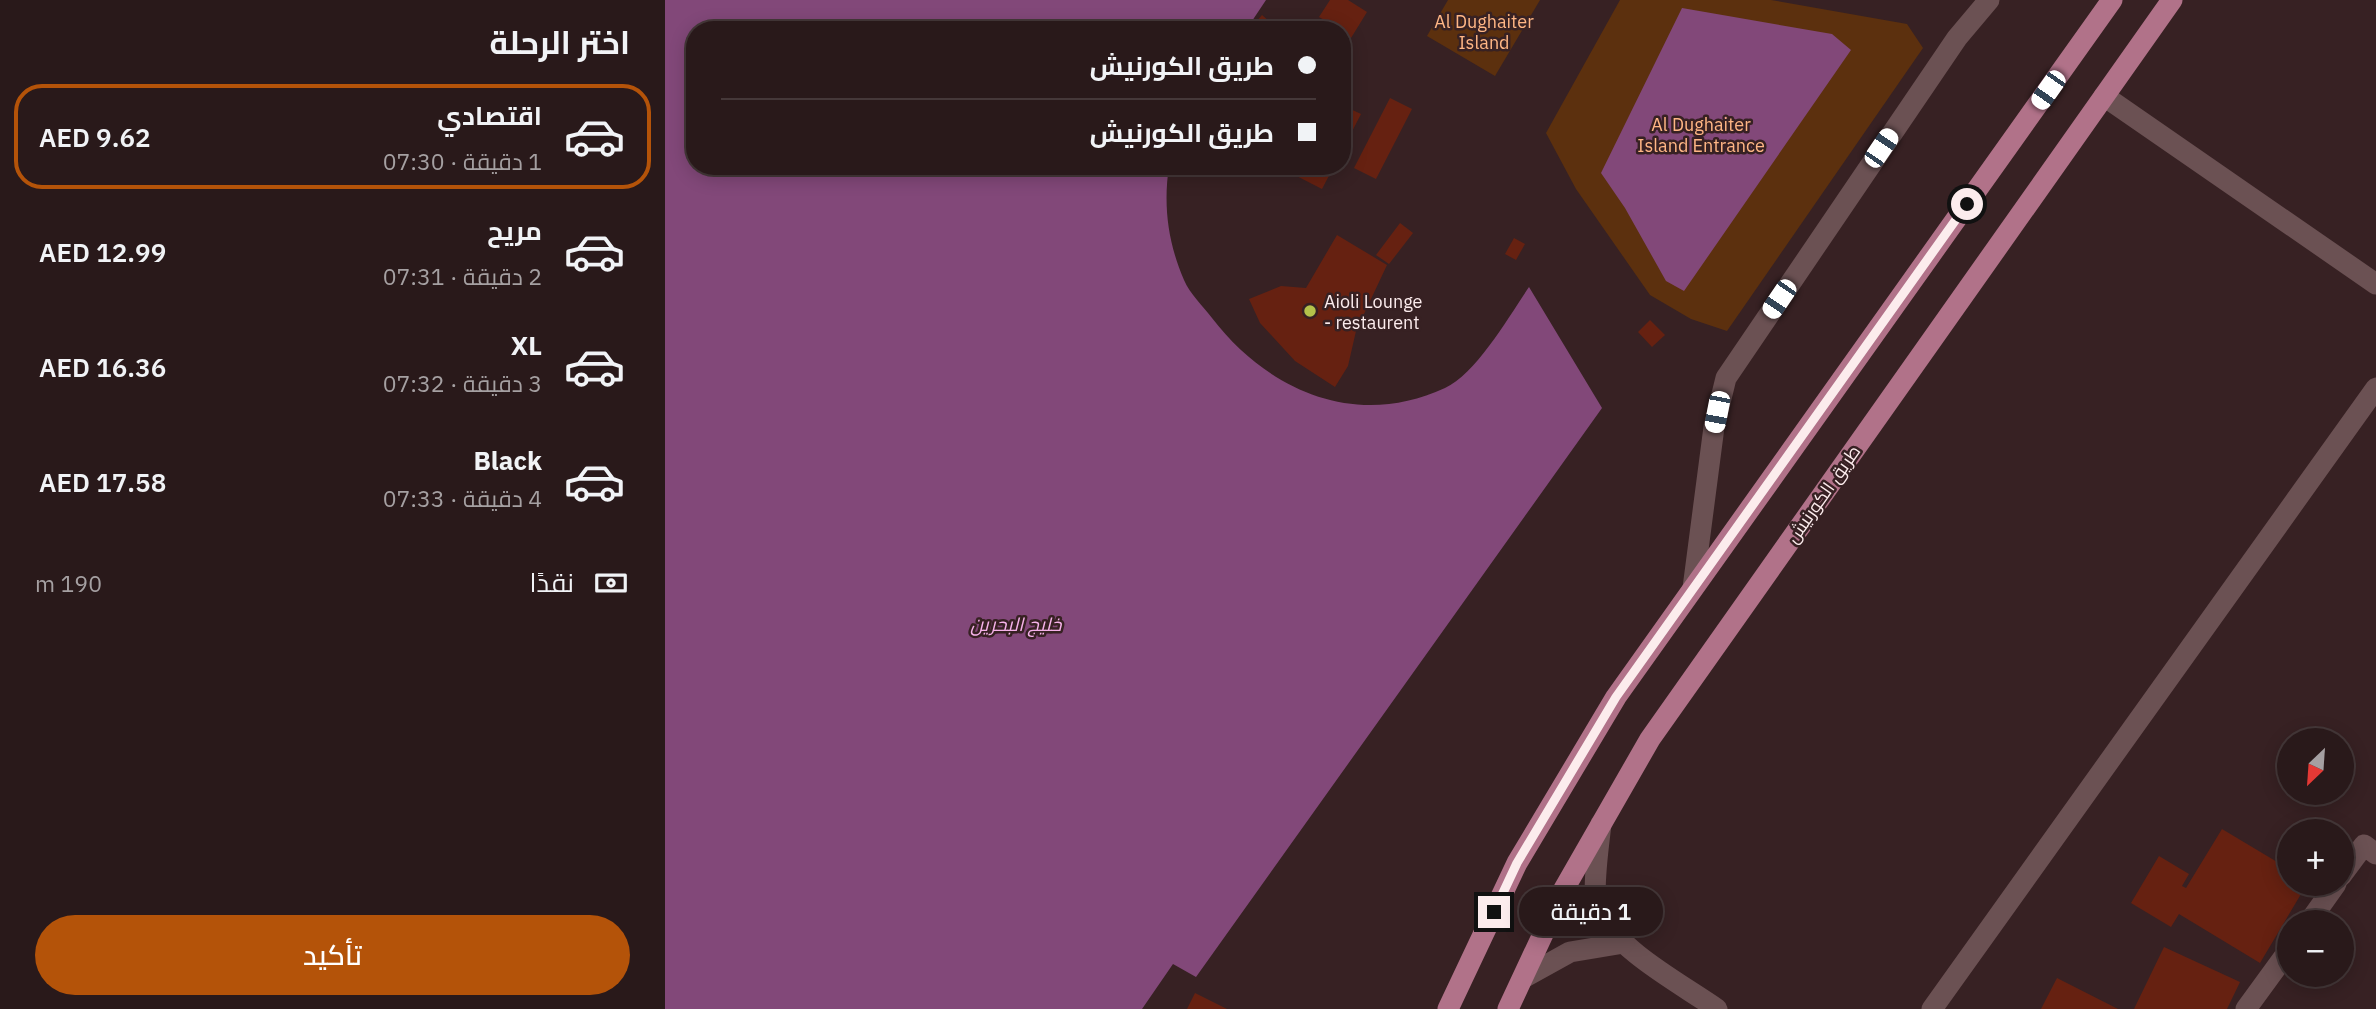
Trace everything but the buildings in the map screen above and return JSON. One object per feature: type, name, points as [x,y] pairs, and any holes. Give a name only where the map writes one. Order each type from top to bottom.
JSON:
[{"type":"main road","points":[[1448,1009],[1517,863],[1616,697],[2112,0]]},
{"type":"main road","name":"طريق الكورنيش","points":[[1508,1009],[1564,889],[1650,739],[2172,0]]},
{"type":"street","points":[[1693,588],[1714,427],[1726,377],[1949,49],[1990,0]]},
{"type":"street","points":[[2104,96],[2376,284]]},
{"type":"street","points":[[1932,1009],[2376,388]]},
{"type":"street","points":[[1601,824],[1596,876],[1597,908],[1624,943],[1717,1009]]},
{"type":"street","points":[[2354,858],[2364,845],[2376,854]]},
{"type":"street","points":[[1523,978],[1570,952],[1624,943]]},
{"type":"street","points":[[2246,1009],[2277,966]]},
{"type":"green space","name":"Al Dughaiter Island","points":[[1448,0],[1540,0],[1495,76],[1427,36]]},
{"type":"green space","name":"Al Dughaiter Island Entrance","points":[[1620,0],[1771,0],[1907,24],[1923,48],[1727,331],[1691,319],[1650,295],[1576,189],[1546,133]]},
{"type":"water","name":"خليج البحرين","points":[[665,0],[1266,0],[1252,21],[686,21],[686,175],[1168,175],[1168,224],[1174,252],[1187,285],[1235,344],[1260,366],[1288,383],[1317,396],[1348,403],[1379,405],[1412,400],[1445,388],[1457,381],[1480,357],[1529,287],[1602,408],[1196,977],[1173,964],[1142,1009],[665,1009]]},
{"type":"water","points":[[1682,8],[1832,34],[1851,50],[1684,291],[1666,281],[1625,208],[1601,173]]},
{"type":"place","name":"Aioli Lounge - restaurent","points":[[1310,311]]},
{"type":"route","points":[[1494,912],[1517,863],[1616,697],[1967,204]]}]
